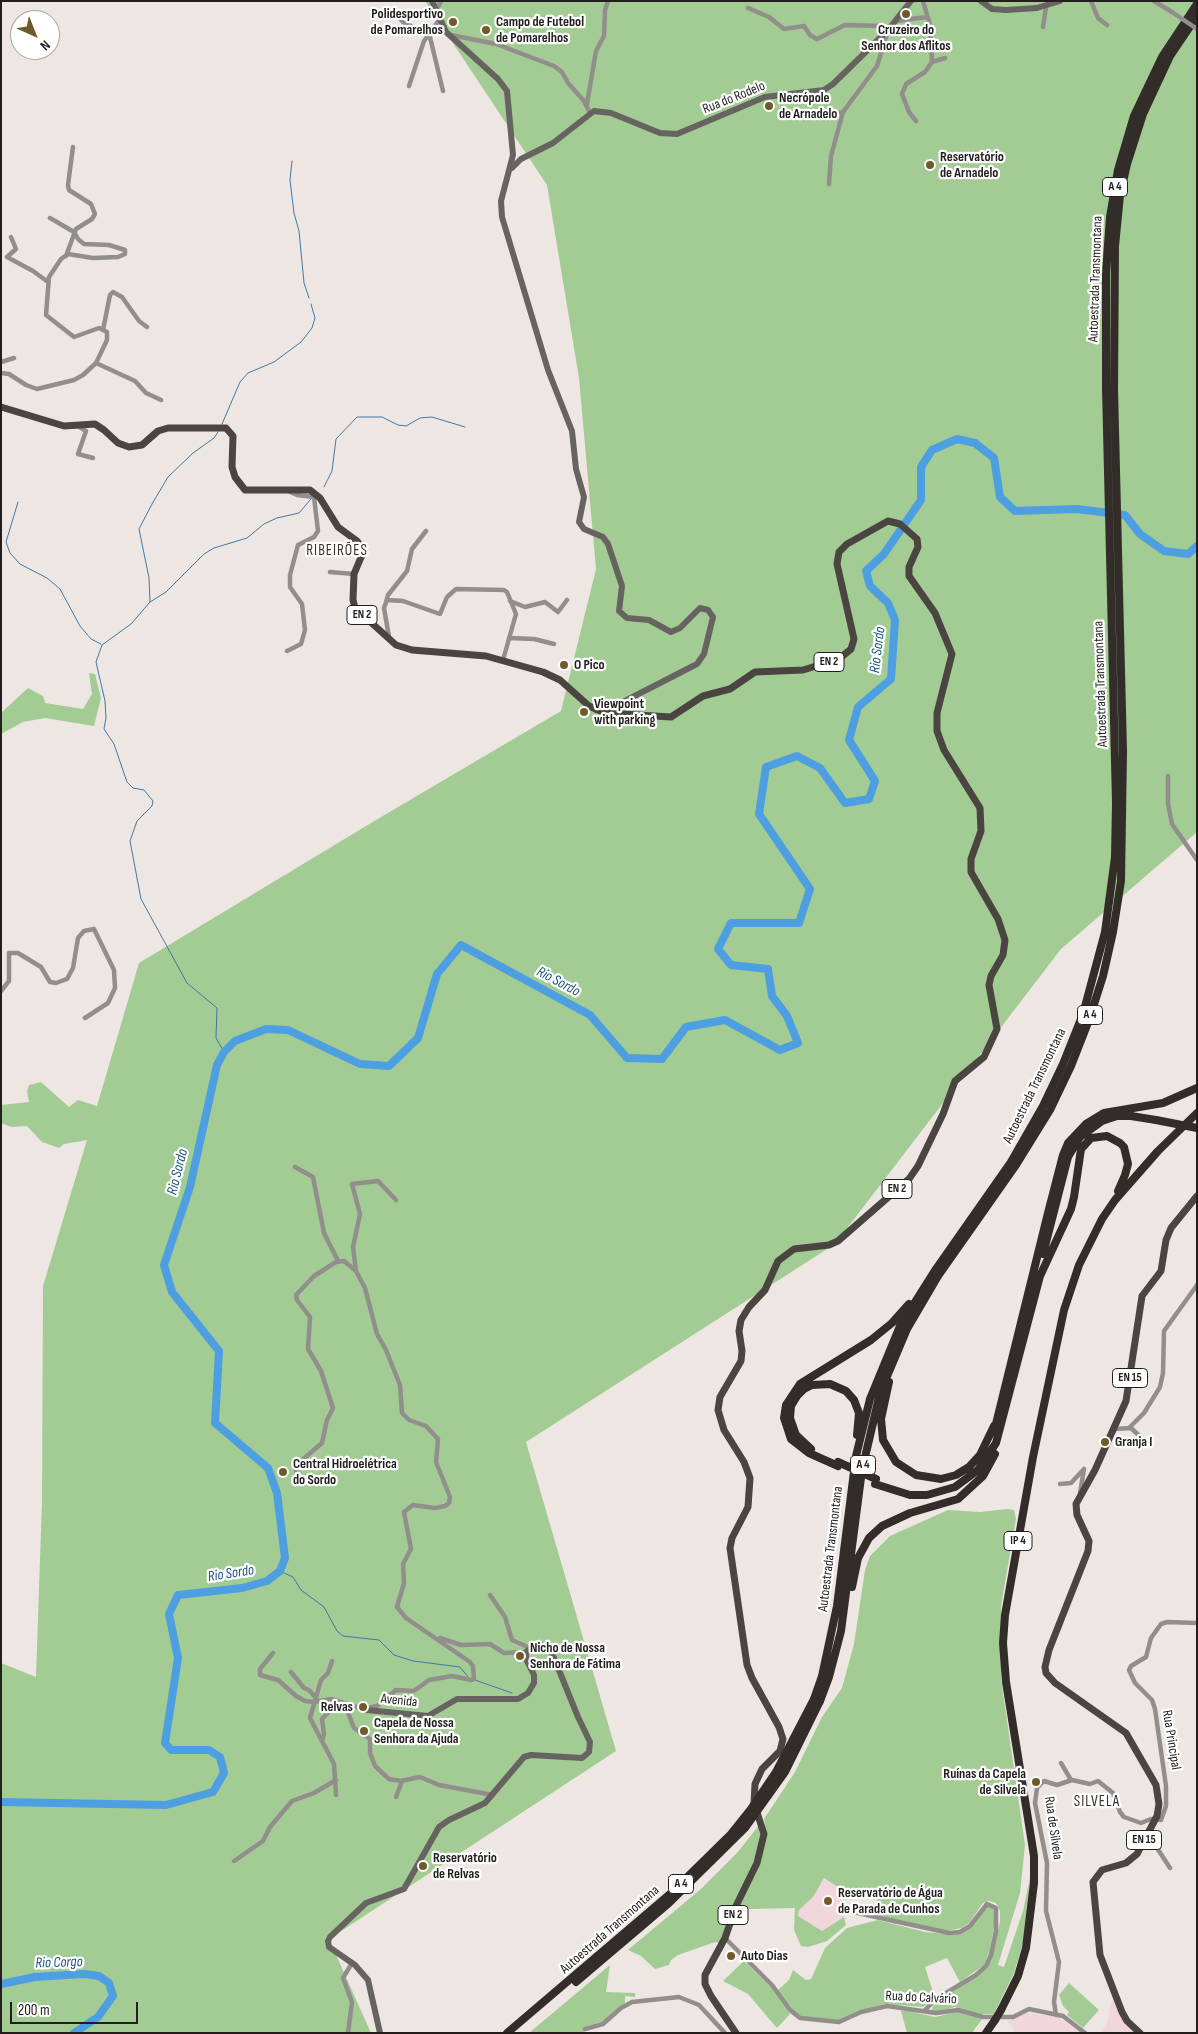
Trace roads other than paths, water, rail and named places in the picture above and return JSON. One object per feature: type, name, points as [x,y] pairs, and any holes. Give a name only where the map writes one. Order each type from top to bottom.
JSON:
[{"type":"highway","name":"Autoestrada Transmontana","points":[[507,2033],[657,1905],[731,1834],[758,1800],[782,1762],[817,1700],[838,1606],[856,1456],[870,1399],[887,1355],[900,1326],[936,1269],[1011,1162],[1042,1106],[1080,1022],[1094,975],[1110,904],[1115,857],[1117,655],[1107,256],[1110,217],[1118,170],[1127,136],[1145,90],[1162,57],[1197,4]]},
{"type":"highway","name":"Autoestrada Transmontana","points":[[1110,389],[1115,246],[1120,195],[1127,164],[1143,114],[1155,86],[1170,56],[1197,16]]},
{"type":"highway","name":"Autoestrada Transmontana","points":[[515,2033],[669,1904],[729,1846],[752,1820],[779,1781],[806,1732],[831,1668],[844,1608],[869,1434],[880,1393],[907,1329],[938,1276],[1016,1165],[1050,1110],[1071,1066],[1103,976],[1113,932],[1121,872],[1123,751],[1117,655]]},
{"type":"highway","points":[[844,1608],[849,1600],[858,1558],[869,1538],[893,1519],[958,1499],[984,1476],[990,1465],[997,1448],[1000,1420],[1063,1154],[1075,1133],[1104,1113],[1163,1102],[1197,1088]]},
{"type":"highway","points":[[1100,1116],[1131,1112],[1197,1128]]},
{"type":"highway","name":"IP 4","points":[[1004,2010],[1018,1976],[1026,1948],[1034,1883],[1034,1856],[1006,1682],[1003,1643],[1004,1616],[1033,1457],[1064,1310],[1079,1264],[1102,1219],[1132,1179],[1197,1113]]},
{"type":"highway","points":[[1035,1295],[1039,1268],[1073,1146],[1089,1128],[1117,1116],[1158,1118],[1197,1124]]},
{"type":"highway","name":"IP 4","points":[[992,2033],[1027,1960],[1038,1900],[1037,1855],[1009,1681],[1006,1643],[1014,1581],[1074,1286],[1082,1261],[1108,1213],[1123,1193],[1197,1119]]},
{"type":"highway","points":[[1016,1356],[1046,1259],[1071,1209],[1081,1149],[1091,1138],[1100,1136],[1114,1138],[1120,1143],[1126,1153],[1128,1164],[1125,1175],[1079,1259],[1064,1302],[1057,1344]]},
{"type":"highway","points":[[838,1464],[809,1453],[791,1438],[784,1418],[790,1396],[800,1384],[871,1340],[892,1323],[910,1303],[927,1277],[936,1269]]},
{"type":"highway","points":[[907,1329],[908,1336],[888,1386],[881,1419],[883,1440],[896,1462],[910,1472],[928,1478],[956,1475],[969,1467],[980,1455],[1000,1420]]},
{"type":"highway","points":[[856,1456],[854,1450],[859,1413],[854,1400],[838,1386],[821,1383],[804,1389],[796,1396],[791,1406],[792,1427],[796,1435],[806,1445],[838,1464],[875,1482],[910,1490],[926,1490],[951,1484],[972,1470],[983,1457],[1000,1420]]},
{"type":"highway","name":"IP 4","points":[[986,2033],[998,2020]]},
{"type":"main road","name":"EN 2","points":[[1,407],[68,427],[90,424],[99,426],[118,443],[129,447],[142,444],[158,431],[168,428],[226,428],[231,431],[233,436],[232,467],[239,484],[245,490],[306,490],[316,493],[338,527],[357,541],[361,547],[362,555],[354,574],[353,600],[355,608],[398,646],[410,650],[483,655],[503,660],[555,677],[596,710],[671,717],[703,696],[730,689],[755,672],[803,670],[845,655],[852,648],[854,637],[838,566],[838,555],[845,545],[879,524],[894,521],[913,534],[918,542],[918,549],[909,568],[909,576],[935,613],[952,654],[937,713],[937,730],[944,750],[980,808],[981,827],[971,860],[972,874],[997,917],[1005,940],[1003,955],[988,985],[997,1029],[983,1058],[955,1081],[943,1114],[910,1178],[838,1241],[829,1245],[796,1249],[783,1255],[777,1263],[764,1291],[749,1307],[741,1320],[739,1330],[741,1360],[722,1390],[718,1407],[724,1430],[744,1462],[750,1478],[748,1507],[731,1540],[730,1556],[749,1672],[781,1731],[783,1739],[780,1751],[758,1776],[754,1791],[754,1804],[762,1824],[764,1838],[754,1869],[736,1906],[725,1938],[707,1968],[704,1981],[711,1996],[736,2033]]},
{"type":"main road","name":"EN 15","points":[[1140,2033],[1124,2015],[1100,1955],[1093,1882],[1102,1870],[1123,1864],[1133,1858],[1148,1834],[1156,1820],[1159,1807],[1155,1782],[1139,1758],[1129,1737],[1122,1729],[1052,1681],[1045,1670],[1046,1660],[1084,1562],[1089,1541],[1076,1512],[1079,1496],[1095,1470],[1127,1398],[1142,1296],[1161,1271],[1166,1240],[1171,1228],[1197,1196]]},
{"type":"street","points":[[432,1],[439,20],[449,34],[506,89],[513,152],[511,169],[501,201],[501,213],[548,370],[572,431],[576,469],[584,497],[579,522],[584,528],[603,537],[608,544],[622,586],[618,608],[624,617],[648,620],[671,632],[680,628],[700,608],[708,610],[713,618],[704,654],[698,663],[626,701],[596,710]]},
{"type":"street","points":[[436,11],[441,1]]},
{"type":"street","points":[[587,104],[596,51],[604,36],[605,10],[608,1]]},
{"type":"street","name":"Rua do Rodelo","points":[[592,112],[611,113],[660,133],[677,134],[765,97],[824,90],[833,84],[888,30],[911,1]]},
{"type":"street","points":[[923,1],[930,25],[932,62]]},
{"type":"street","points":[[981,1],[992,9],[1045,7],[1060,1]]},
{"type":"street","points":[[1038,1],[1045,7]]},
{"type":"street","points":[[1091,1],[1098,18],[1107,25]]},
{"type":"street","points":[[1154,1],[1197,29]]},
{"type":"street","points":[[1043,27],[1045,7]]},
{"type":"street","points":[[748,8],[769,17],[784,29],[804,26],[810,35],[817,39],[845,25],[883,26],[888,30],[877,66],[843,112],[831,156],[829,184]]},
{"type":"street","points":[[396,15],[403,22],[419,30],[430,32]]},
{"type":"street","points":[[896,21],[927,17]]},
{"type":"street","points":[[409,86],[430,32],[439,20]]},
{"type":"street","points":[[430,32],[443,91]]},
{"type":"street","points":[[449,34],[496,44],[554,66],[562,72],[568,84],[592,112],[551,145],[526,157],[511,169]]},
{"type":"street","points":[[916,121],[910,115],[902,98],[904,88],[914,78],[925,72],[932,62],[945,58]]},
{"type":"street","points":[[898,86],[904,88]]},
{"type":"street","points":[[819,113],[843,112]]},
{"type":"street","points":[[1,373],[8,374],[30,387],[43,388],[78,379],[96,363],[107,340],[107,332],[103,330],[91,330],[75,337],[50,318],[45,311],[50,274],[66,256],[74,232],[80,225],[92,218],[96,211],[91,204],[69,190],[73,147]]},
{"type":"street","points":[[513,152],[519,157],[526,157]]},
{"type":"street","points":[[50,218],[74,232],[84,244],[109,245],[124,248],[126,252],[118,257],[93,258],[72,254],[66,256]]},
{"type":"street","points":[[11,237],[16,249],[8,257],[48,282]]},
{"type":"street","points":[[103,330],[110,295],[114,292],[122,298],[138,321],[147,326]]},
{"type":"street","points":[[1,362],[14,358]]},
{"type":"street","points":[[96,363],[135,381],[146,393],[161,400]]},
{"type":"street","points":[[77,426],[86,431],[78,454],[93,458]]},
{"type":"street","points":[[287,490],[294,495],[314,497],[318,531],[314,537],[298,545],[290,575],[291,589],[302,602],[305,630],[301,644],[287,650]]},
{"type":"street","points":[[389,639],[384,608],[388,595],[407,571],[412,549],[426,532]]},
{"type":"street","points":[[330,572],[354,574]]},
{"type":"street","points":[[386,602],[390,599],[403,601],[440,614],[448,594],[462,588],[504,590],[508,592],[516,614],[503,660]]},
{"type":"street","points":[[510,601],[526,607],[545,602],[558,612],[567,600]]},
{"type":"street","points":[[509,638],[534,639],[554,644]]},
{"type":"street","points":[[624,714],[622,708],[626,701]]},
{"type":"street","points":[[1168,776],[1168,804],[1172,824],[1197,860]]},
{"type":"street","points":[[1,992],[9,981],[10,953],[18,953],[41,967],[50,982],[56,983],[67,979],[73,968],[78,938],[84,931],[94,929],[114,970],[115,988],[108,1003],[85,1018]]},
{"type":"street","points":[[295,1168],[313,1177],[324,1233],[338,1261]]},
{"type":"street","points":[[367,1710],[376,1706],[395,1690],[413,1692],[428,1680],[454,1676],[473,1680],[473,1667],[470,1662],[405,1617],[397,1605],[404,1583],[403,1564],[411,1549],[403,1515],[406,1509],[413,1506],[434,1508],[445,1506],[449,1503],[450,1496],[436,1461],[437,1437],[426,1426],[408,1420],[402,1413],[399,1384],[386,1349],[377,1334],[366,1292],[356,1271],[353,1247],[360,1213],[352,1184],[378,1182],[396,1200]]},
{"type":"street","points":[[299,1482],[295,1466],[322,1443],[333,1407],[321,1370],[309,1352],[307,1341],[310,1318],[296,1295],[313,1276],[338,1261],[347,1262],[356,1271]]},
{"type":"street","points":[[1130,1428],[1146,1410],[1160,1387],[1163,1376],[1163,1337],[1165,1329],[1197,1285]]},
{"type":"street","points":[[1114,1429],[1130,1428],[1150,1445]]},
{"type":"street","points":[[1060,1484],[1071,1483],[1084,1469],[1079,1496]]},
{"type":"street","points":[[490,1595],[505,1617],[512,1640],[528,1650]]},
{"type":"street","name":"Rua Principal","points":[[1156,1820],[1160,1820],[1164,1815],[1166,1790],[1155,1709],[1150,1699],[1131,1676],[1129,1668],[1145,1658],[1151,1638],[1163,1623],[1197,1623]]},
{"type":"street","points":[[380,2033],[369,1982],[352,1963],[329,1946],[328,1941],[334,1932],[368,1901],[404,1889],[439,1827],[449,1820],[483,1805],[526,1756],[580,1758],[586,1755],[590,1748],[589,1738],[578,1718],[552,1653],[542,1646],[504,1653],[490,1644],[461,1645],[433,1636]]},
{"type":"street","name":"Avenida","points":[[338,1702],[367,1710],[428,1716],[459,1699],[510,1700],[523,1696],[531,1689],[534,1682],[534,1673],[526,1659],[528,1650]]},
{"type":"street","points":[[273,1653],[260,1669],[260,1674],[279,1681],[299,1698],[315,1700],[332,1699],[338,1702],[322,1719],[324,1734],[322,1741]]},
{"type":"street","points":[[332,1661],[328,1672],[322,1679],[310,1721],[334,1764],[336,1796]]},
{"type":"street","points":[[291,1672],[303,1688],[309,1690],[315,1700]]},
{"type":"street","points":[[345,1705],[353,1728],[371,1740],[370,1753],[375,1766],[389,1779],[402,1781],[419,1776],[439,1785],[493,1795]]},
{"type":"street","points":[[1061,1763],[1071,1780]]},
{"type":"street","points":[[234,1861],[262,1841],[270,1827],[291,1802],[336,1780]]},
{"type":"street","name":"Rua de Silvela","points":[[1056,2015],[1054,2002],[1059,1959],[1047,1914],[1047,1863],[1035,1795],[1042,1782],[1057,1785],[1071,1780],[1090,1784],[1099,1782],[1113,1793],[1120,1812],[1124,1817],[1141,1823],[1151,1819],[1156,1820]]},
{"type":"street","points":[[396,1797],[402,1781]]},
{"type":"street","points":[[1148,1834],[1170,1868]]},
{"type":"street","points":[[844,1910],[948,1933],[960,1932],[970,1926],[987,1904],[996,1908],[996,1931],[991,1955],[986,1966],[971,1978],[936,1999],[924,2011]]},
{"type":"street","name":"Rua do Calvário","points":[[725,1938],[772,1985],[788,2009],[800,2018],[839,2022],[858,2013],[885,2006],[938,2013],[955,2010],[979,2017],[1008,2017],[1030,2009],[1064,2017],[1085,2033]]},
{"type":"street","points":[[348,2033],[352,2000],[344,1978],[352,1963]]},
{"type":"street","points":[[585,2029],[603,2024],[623,2006],[632,2002],[678,1997],[699,2005],[725,2033]]},
{"type":"waterway","points":[[292,161],[290,180],[294,213],[299,231],[304,283],[309,298]]},
{"type":"waterway","points":[[222,424],[240,382],[248,373],[274,362],[301,342],[312,328],[315,318],[311,304]]},
{"type":"waterway","points":[[324,487],[332,471],[336,439],[357,417],[382,417],[398,425],[406,426],[420,418],[432,417],[465,427]]},
{"type":"waterway","points":[[218,432],[214,438],[193,453],[168,477],[152,504],[139,529],[149,578],[150,602],[131,624],[102,645],[96,662],[105,701],[106,718],[104,729],[114,744],[127,782],[133,788],[144,790],[153,801],[152,806],[137,821],[130,841],[141,899],[187,983],[217,1008],[216,1038],[224,1052]]},
{"type":"waterway","name":"Rio Sordo","points":[[1,1802],[166,1805],[213,1792],[224,1773],[220,1757],[209,1750],[171,1750],[165,1743],[178,1658],[169,1614],[178,1595],[242,1588],[267,1581],[280,1571],[285,1558],[277,1493],[268,1468],[215,1423],[219,1351],[172,1292],[164,1265],[190,1187],[217,1065],[224,1052],[235,1041],[266,1029],[288,1030],[360,1064],[389,1066],[418,1038],[437,974],[461,945],[590,1015],[627,1058],[662,1059],[686,1027],[725,1020],[780,1050],[798,1043],[787,1016],[772,996],[768,969],[731,965],[718,949],[731,923],[799,923],[810,889],[759,814],[766,767],[797,756],[820,768],[845,803],[869,799],[875,781],[849,740],[858,707],[891,679],[895,620],[888,603],[870,586],[866,571],[884,554],[921,500],[921,467],[932,450],[957,439],[975,443],[994,458],[1000,497],[1015,511],[1077,509],[1125,515],[1140,534],[1164,551],[1188,554],[1197,546]]},
{"type":"waterway","points":[[150,602],[166,592],[204,554],[214,548],[247,538],[264,524],[277,518],[299,513],[311,499]]},
{"type":"waterway","points":[[18,502],[6,542],[10,553],[20,564],[47,578],[60,589],[80,626],[91,639],[101,644]]},
{"type":"waterway","points":[[280,1571],[293,1577],[301,1590],[324,1607],[337,1631],[343,1636],[379,1640],[394,1655],[413,1661],[460,1667],[469,1678]]},
{"type":"waterway","points":[[475,1680],[512,1693]]},
{"type":"waterway","name":"Rio Corgo","points":[[1,1984],[35,1977],[84,1974],[99,1976],[109,1983],[113,1996],[98,2017],[74,2033]]},
{"type":"place","name":"Cruzeiro do Senhor dos Aflitos","points":[[906,14]]},
{"type":"place","name":"Polidesportivo de Pomarelhos","points":[[453,22]]},
{"type":"place","name":"Campo de Futebol de Pomarelhos","points":[[486,30]]},
{"type":"place","name":"Necrópole de Arnadelo","points":[[769,106]]},
{"type":"place","name":"Reservatório de Arnadelo","points":[[930,165]]},
{"type":"place","name":"O Pico","points":[[564,665]]},
{"type":"place","name":"Viewpoint with parking","points":[[584,712]]},
{"type":"place","name":"Granja I","points":[[1105,1442]]},
{"type":"place","name":"Central Hidroelétrica do Sordo","points":[[283,1472]]},
{"type":"place","name":"Nicho de Nossa Senhora de Fátima","points":[[520,1656]]},
{"type":"place","name":"Relvas","points":[[363,1707]]},
{"type":"place","name":"Capela de Nossa Senhora da Ajuda","points":[[364,1731]]},
{"type":"place","name":"Ruínas da Capela de Silvela","points":[[1036,1782]]},
{"type":"place","name":"Reservatório de Relvas","points":[[423,1866]]},
{"type":"place","name":"Reservatório de Água de Parada de Cunhos","points":[[828,1901]]},
{"type":"place","name":"Auto Dias","points":[[731,1956]]},
{"type":"district","name":"RIBEIRÕES","points":[[337,551]]},
{"type":"district","name":"SILVELA","points":[[1097,1802]]}]
